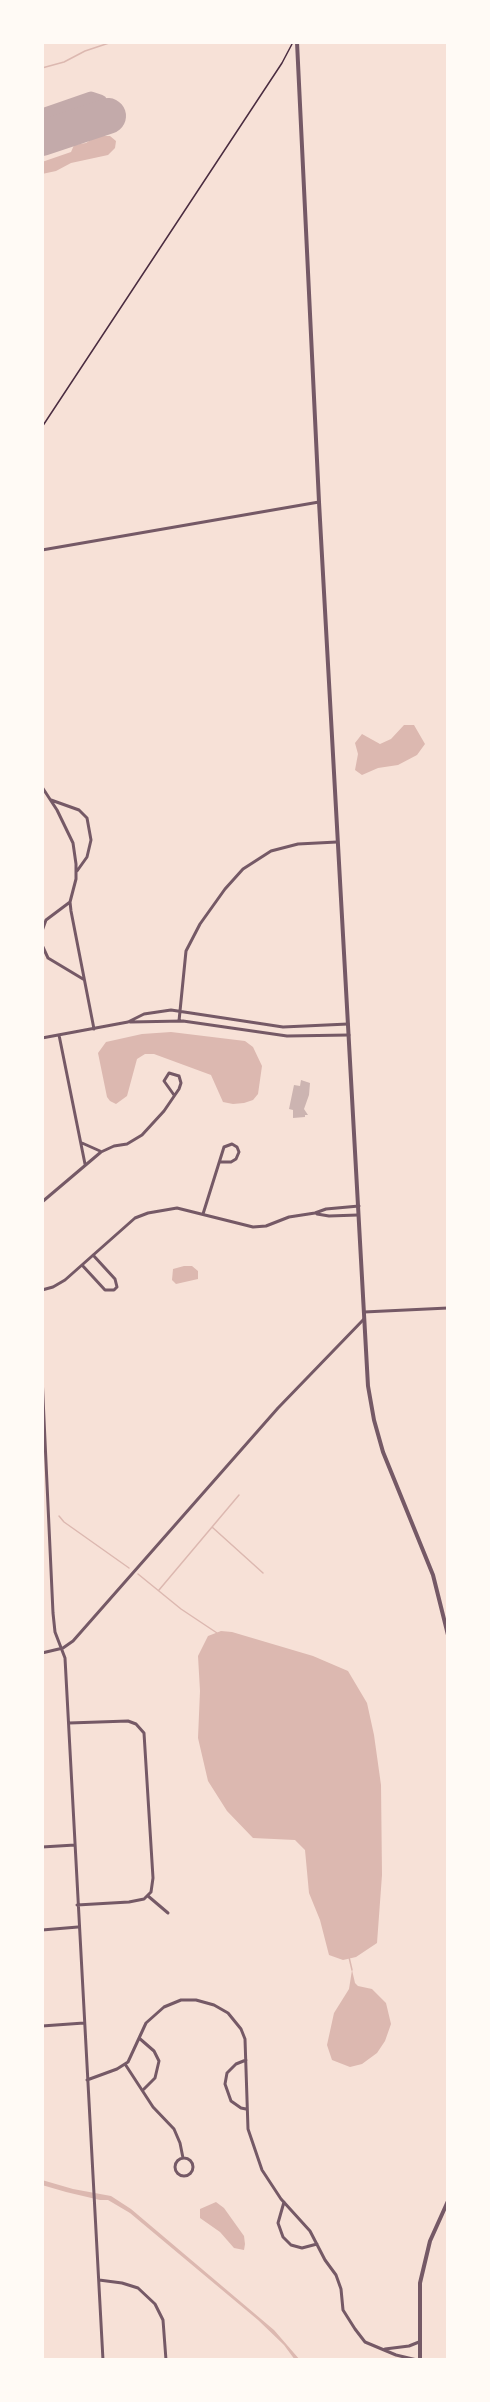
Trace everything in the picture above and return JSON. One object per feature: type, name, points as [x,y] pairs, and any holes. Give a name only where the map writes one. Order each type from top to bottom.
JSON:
[{"type":"street","points":[[296,42],[337,842],[369,1386],[374,1420],[388,1465],[433,1575],[448,1635]]},
{"type":"street","points":[[42,550],[319,502]]},
{"type":"street","points":[[42,786],[73,843],[76,872],[70,902],[93,1029]]},
{"type":"street","points":[[51,800],[79,810],[87,818],[92,836],[87,857],[76,872]]},
{"type":"street","points":[[179,1021],[186,951],[200,924],[237,875],[256,859],[285,846],[337,842]]},
{"type":"street","points":[[42,931],[46,920],[70,902]]},
{"type":"street","points":[[42,945],[48,958],[83,979]]},
{"type":"street","points":[[128,1022],[144,1014],[180,1011],[283,1027],[348,1024]]},
{"type":"street","points":[[42,1038],[128,1022],[179,1021],[287,1036],[349,1035]]},
{"type":"street","points":[[59,1035],[85,1164]]},
{"type":"street","points":[[42,1202],[101,1152],[114,1146],[127,1144],[142,1135],[164,1111],[174,1095],[181,1083],[179,1076],[169,1073],[164,1082],[174,1095]]},
{"type":"street","points":[[81,1142],[101,1152]]},
{"type":"street","points":[[203,1214],[223,1151],[227,1144],[237,1147],[239,1152],[236,1159],[231,1162],[221,1162]]},
{"type":"street","points":[[315,1214],[326,1209],[359,1206]]},
{"type":"street","points":[[42,1290],[65,1280],[135,1218],[148,1213],[177,1208],[253,1227],[266,1226],[289,1217],[315,1214],[359,1215]]},
{"type":"street","points":[[82,1264],[105,1290],[114,1290],[117,1287],[115,1279],[93,1255]]},
{"type":"street","points":[[364,1312],[448,1308]]},
{"type":"street","points":[[42,1653],[63,1648],[72,1641],[286,1400],[364,1319]]},
{"type":"street","points":[[42,1376],[53,1613],[55,1632],[63,1648],[69,1723],[86,2080],[103,2360]]},
{"type":"street","points":[[69,1723],[128,1721],[136,1724],[144,1733],[153,1878],[151,1892],[148,1896],[129,1902],[77,1905]]},
{"type":"street","points":[[42,1847],[75,1845]]},
{"type":"street","points":[[148,1896],[168,1913]]},
{"type":"street","points":[[42,1930],[78,1927]]},
{"type":"street","points":[[86,2080],[125,2064],[133,2054],[146,2023],[155,2013],[181,2000],[196,2000],[214,2005],[228,2013],[241,2030],[246,2048],[248,2129],[262,2170],[318,2244],[325,2260],[336,2275],[341,2289],[343,2310],[355,2329],[365,2342],[396,2355],[418,2360],[418,2300],[421,2276],[430,2241],[448,2201]]},
{"type":"street","points":[[42,2026],[84,2024]]},
{"type":"street","points":[[139,2038],[154,2051],[159,2061],[155,2078],[143,2089]]},
{"type":"street","points":[[246,2060],[236,2064],[227,2073],[225,2084],[231,2101],[240,2108],[246,2109]]},
{"type":"street","points":[[125,2064],[153,2107],[174,2129],[183,2158]]},
{"type":"street","points":[[183,2158],[188,2158],[193,2165],[191,2173],[185,2176],[179,2174],[175,2169],[176,2163],[183,2158]]},
{"type":"street","points":[[284,2202],[278,2223],[283,2238],[291,2245],[302,2248],[318,2244]]},
{"type":"street","points":[[98,2279],[138,2288],[155,2304],[163,2320],[166,2360]]},
{"type":"street","points":[[384,2350],[419,2342]]},
{"type":"path","points":[[42,427],[282,63],[289,46],[296,42]]},
{"type":"shaded area","points":[[97,136],[110,136],[116,141],[115,148],[108,155],[71,163],[56,171],[42,174],[42,162],[71,152],[74,145],[86,143]]},
{"type":"shaded area","points":[[404,725],[414,725],[425,744],[417,755],[398,765],[378,768],[362,775],[355,770],[358,754],[355,743],[362,734],[380,744],[391,739]]},
{"type":"shaded area","points":[[171,1032],[245,1041],[253,1047],[262,1066],[258,1094],[253,1100],[244,1103],[223,1102],[211,1075],[154,1054],[145,1054],[137,1059],[127,1096],[116,1104],[110,1101],[107,1097],[98,1053],[106,1042],[142,1034]]},
{"type":"shaded area","points":[[192,1266],[198,1271],[198,1279],[176,1284],[172,1280],[173,1269]]},
{"type":"shaded area","points":[[221,1631],[232,1632],[313,1656],[348,1671],[367,1703],[381,1785],[382,1875],[377,1943],[356,1957],[343,1960],[329,1955],[320,1920],[309,1893],[305,1850],[295,1840],[253,1838],[227,1811],[208,1781],[198,1738],[200,1691],[198,1656],[208,1636]]},
{"type":"shaded area","points":[[352,1970],[358,1986],[372,1989],[386,2003],[391,2024],[385,2041],[377,2053],[362,2064],[350,2067],[332,2060],[327,2045],[334,2013],[349,1989]]},
{"type":"shaded area","points":[[42,2180],[111,2196],[131,2209],[274,2330],[300,2360],[295,2360],[284,2345],[258,2320],[130,2213],[108,2200],[42,2185]]},
{"type":"shaded area","points":[[216,2202],[224,2208],[244,2236],[244,2250],[234,2248],[220,2232],[200,2218],[200,2209]]},
{"type":"building","points":[[301,1080],[310,1083],[304,1109],[308,1115],[293,1118],[293,1110],[289,1109],[294,1085],[300,1086]]},
{"type":"waterway","points":[[42,68],[64,62],[85,51],[112,42]]},
{"type":"waterway","points":[[159,1590],[239,1495]]},
{"type":"waterway","points":[[59,1516],[64,1522],[129,1568]]},
{"type":"waterway","points":[[212,1527],[263,1573]]},
{"type":"waterway","points":[[138,1574],[181,1609],[217,1633]]},
{"type":"waterway","points":[[349,1957],[352,1970]]},
{"type":"taxiway","points":[[42,116],[91,99],[100,102],[105,117]]},
{"type":"runway","points":[[42,138],[108,116]]}]
